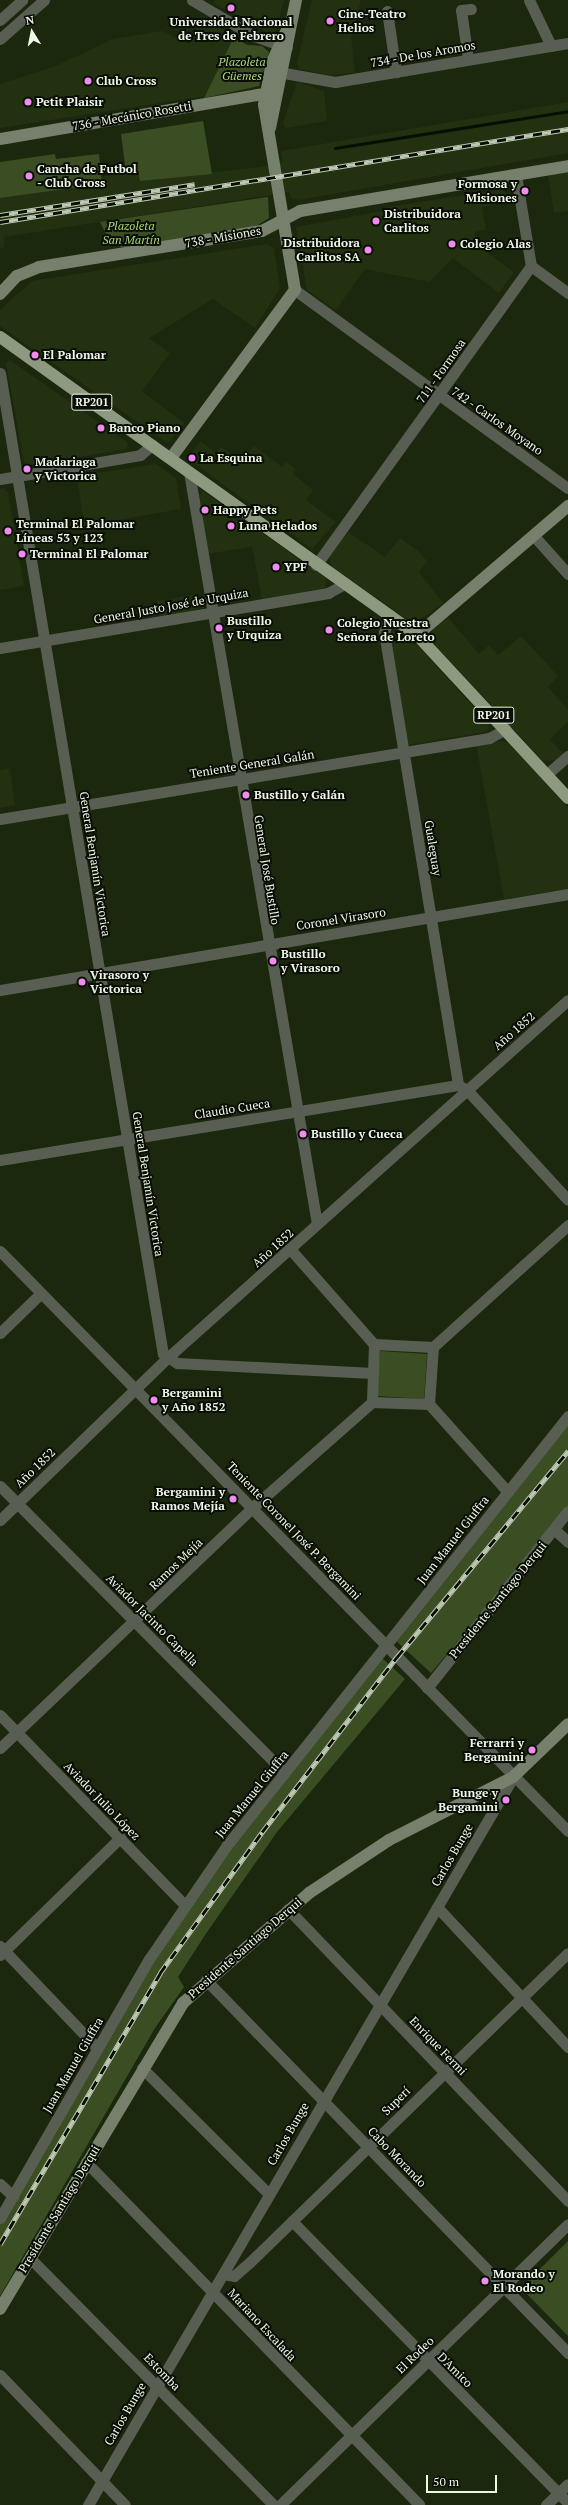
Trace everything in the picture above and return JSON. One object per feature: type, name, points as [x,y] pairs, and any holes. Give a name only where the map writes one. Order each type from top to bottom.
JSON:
[{"type":"main road","name":"RP201","points":[[0,337],[171,458],[316,565],[417,635],[506,729],[568,798]]},
{"type":"street","points":[[0,20],[22,0]]},
{"type":"street","points":[[0,39],[44,0]]},
{"type":"street","points":[[192,0],[282,47]]},
{"type":"street","points":[[171,458],[295,290],[282,219],[264,94],[282,47],[296,0]]},
{"type":"street","points":[[529,0],[551,46]]},
{"type":"street","points":[[468,59],[461,10],[471,9]]},
{"type":"street","points":[[387,10],[396,72]]},
{"type":"street","name":"734 - De los Aromos","points":[[284,73],[327,83],[568,43]]},
{"type":"street","points":[[270,129],[284,73],[282,47]]},
{"type":"street","points":[[264,94],[284,73]]},
{"type":"street","name":"736 - Mecánico Rosetti","points":[[0,139],[264,94]]},
{"type":"street","name":"738 - Misiones","points":[[0,294],[29,270],[262,231],[282,219],[300,211],[568,166]]},
{"type":"street","points":[[516,175],[531,266],[568,293]]},
{"type":"street","name":"711 - Formosa","points":[[316,565],[439,396],[531,266]]},
{"type":"street","name":"742 - Carlos Moyano","points":[[295,290],[439,396],[568,488]]},
{"type":"street","name":"General Benjamín Victorica","points":[[0,373],[16,477],[45,640],[127,1138],[166,1359]]},
{"type":"street","points":[[0,479],[140,455],[152,445]]},
{"type":"street","name":"General José Bustillo","points":[[189,472],[266,945],[295,1112],[317,1224]]},
{"type":"street","points":[[417,635],[568,506]]},
{"type":"street","points":[[534,536],[568,574]]},
{"type":"street","name":"General Justo José de Urquiza","points":[[0,648],[328,593],[344,584]]},
{"type":"street","name":"Gualeguay","points":[[390,616],[384,632],[462,1087]]},
{"type":"street","name":"Teniente General Galán","points":[[0,819],[489,738],[506,729]]},
{"type":"street","points":[[547,774],[568,756]]},
{"type":"street","name":"Coronel Virasoro","points":[[0,990],[568,894]]},
{"type":"street","name":"Año 1852","points":[[0,1520],[166,1359],[451,1105],[462,1087],[568,1000]]},
{"type":"street","points":[[462,1087],[568,1200]]},
{"type":"street","name":"Claudio Cueca","points":[[0,1160],[127,1138],[441,1088],[462,1087]]},
{"type":"street","points":[[441,1088],[449,1094],[451,1105]]},
{"type":"street","points":[[508,1492],[429,1404],[433,1347],[568,1225]]},
{"type":"street","points":[[290,1250],[374,1344],[372,1402],[429,1404]]},
{"type":"street","name":"Teniente Coronel José P. Bergamini","points":[[0,1251],[253,1507],[513,1777],[568,1831]]},
{"type":"street","points":[[0,1333],[41,1293]]},
{"type":"street","points":[[374,1344],[433,1347]]},
{"type":"street","points":[[166,1359],[177,1363],[373,1373]]},
{"type":"street","name":"Ramos Mejía","points":[[0,1748],[253,1507],[372,1402]]},
{"type":"street","name":"Juan Manuel Giuffra","points":[[0,2218],[97,2048],[185,1905],[227,1845],[568,1416]]},
{"type":"street","name":"Aviador Jacinto Capella","points":[[0,1486],[285,1773]]},
{"type":"street","name":"Presidente Santiago Derqui","points":[[427,1688],[568,1512]]},
{"type":"street","points":[[554,1529],[568,1542]]},
{"type":"street","name":"Aviador Julio López","points":[[0,1715],[185,1905]]},
{"type":"street","name":"Presidente Santiago Derqui","points":[[0,2309],[178,2009],[206,1980],[288,1909],[389,1840],[513,1777],[568,1724]]},
{"type":"street","name":"Carlos Bunge","points":[[88,2505],[223,2274],[323,2098],[513,1777]]},
{"type":"street","points":[[97,2048],[1,1951],[120,1838]]},
{"type":"street","points":[[437,1907],[568,2047]]},
{"type":"street","name":"Enrique Fermi","points":[[288,1909],[568,2201]]},
{"type":"street","name":"Superí","points":[[223,2274],[234,2276],[444,2071],[568,1954]]},
{"type":"street","name":"Cabo Morando","points":[[206,1980],[323,2098],[568,2353]]},
{"type":"street","points":[[142,2068],[268,2194]]},
{"type":"street","name":"Mariano Escalada","points":[[86,2162],[213,2291],[350,2437],[419,2505]]},
{"type":"street","points":[[0,2184],[13,2196]]},
{"type":"street","name":"D'Amico","points":[[292,2221],[568,2502]]},
{"type":"street","name":"El Rodeo","points":[[280,2505],[568,2224]]},
{"type":"street","name":"Estomba","points":[[30,2258],[274,2505]]},
{"type":"street","points":[[0,2375],[125,2505]]},
{"type":"street","points":[[546,2505],[568,2484]]},
{"type":"shaded area","points":[[215,0],[284,0],[276,30],[271,35],[213,3]]},
{"type":"shaded area","points":[[312,0],[361,0],[351,37],[355,73],[329,75],[300,69],[297,63]]},
{"type":"shaded area","points":[[203,17],[234,37],[205,96],[0,128],[0,84],[56,66],[113,39],[162,31],[189,44]]},
{"type":"shaded area","points":[[297,82],[324,91],[327,121],[286,128],[283,123]]},
{"type":"shaded area","points":[[568,102],[568,153],[298,200],[292,199],[289,192],[4,237],[4,247],[0,248],[0,198],[102,184],[101,177],[138,171],[140,181],[259,167],[283,162],[281,151]]},
{"type":"shaded area","points":[[568,172],[568,211],[554,213],[548,175]]},
{"type":"shaded area","points":[[502,189],[513,201],[482,207],[486,230],[475,232],[477,245],[514,272],[499,293],[453,258],[429,282],[365,269],[336,310],[307,290],[296,227],[383,211],[383,208]]},
{"type":"shaded area","points":[[267,244],[274,248],[280,288],[255,328],[213,299],[149,338],[170,353],[142,391],[184,423],[170,441],[166,442],[0,326],[0,310],[32,281]]},
{"type":"shaded area","points":[[10,360],[128,443],[126,449],[25,466],[6,363]]},
{"type":"shaded area","points":[[200,441],[215,452],[221,447],[242,461],[254,446],[282,467],[286,462],[296,469],[293,474],[313,490],[306,500],[336,522],[312,549],[191,461],[190,455]]},
{"type":"shaded area","points":[[156,464],[176,478],[181,509],[84,526],[77,476]]},
{"type":"shaded area","name":"Terminal El Palomar Líneas 53 y 123","points":[[3,488],[8,492],[24,586],[0,590],[0,489]]},
{"type":"shaded area","points":[[204,492],[326,578],[325,588],[262,599],[252,547],[206,554],[197,495]]},
{"type":"shaded area","points":[[348,532],[385,557],[400,538],[418,551],[427,561],[419,572],[443,603],[414,624],[332,567],[329,556]]},
{"type":"shaded area","points":[[197,594],[201,605],[197,610],[160,617],[157,601]]},
{"type":"shaded area","points":[[446,615],[479,654],[489,645],[498,655],[521,636],[558,676],[548,687],[568,710],[568,722],[550,739],[563,754],[557,760],[543,761],[436,646],[432,630]]},
{"type":"shaded area","points":[[392,631],[420,648],[488,723],[489,731],[408,745],[389,633]]},
{"type":"shaded area","points":[[499,741],[510,743],[568,808],[568,889],[504,899],[476,744]]},
{"type":"shaded area","points":[[10,768],[15,805],[0,808],[0,770]]},
{"type":"green space","name":"Plazoleta Güemes","points":[[234,37],[247,45],[262,46],[269,52],[259,86],[204,98]]},
{"type":"green space","points":[[203,121],[212,174],[140,181],[138,171],[126,173],[121,134]]},
{"type":"green space","name":"Cancha de Futbol - Club Cross","points":[[55,154],[56,159],[99,154],[102,184],[0,198],[0,162]]},
{"type":"green space","name":"Plazoleta San Martín","points":[[268,197],[269,218],[255,227],[123,248],[109,240],[100,222]]},
{"type":"green space","points":[[380,1351],[427,1354],[424,1399],[377,1396]]},
{"type":"green space","points":[[568,1416],[568,1511],[431,1673],[395,1640]]},
{"type":"green space","points":[[381,1657],[405,1679],[277,1832],[205,1935],[178,1977],[184,1987],[155,2028],[0,2296],[0,2218],[185,1905]]},
{"type":"green space","points":[[568,2241],[568,2336],[521,2288]]},
{"type":"waterway","points":[[335,148],[568,111]]},
{"type":"railway","points":[[0,222],[568,129]]},
{"type":"railway","points":[[0,215],[195,184]]},
{"type":"railway","points":[[0,2244],[160,1973],[262,1832],[397,1657],[568,1451]]},
{"type":"place","name":"Universidad Nacional de Tres de Febrero","points":[[231,8]]},
{"type":"place","name":"Cine-Teatro Helios","points":[[330,21]]},
{"type":"place","name":"Club Cross","points":[[88,81]]},
{"type":"place","name":"Petit Plaisir","points":[[28,102]]},
{"type":"place","name":"Cancha de Futbol - Club Cross","points":[[29,176]]},
{"type":"place","name":"Formosa y Misiones","points":[[525,191]]},
{"type":"place","name":"Distribuidora Carlitos","points":[[376,221]]},
{"type":"place","name":"Colegio Alas","points":[[452,244]]},
{"type":"place","name":"Distribuidora Carlitos SA","points":[[368,250]]},
{"type":"place","name":"El Palomar","points":[[35,355]]},
{"type":"place","name":"Banco Piano","points":[[101,428]]},
{"type":"place","name":"La Esquina","points":[[192,458]]},
{"type":"place","name":"Madariaga y Victorica","points":[[27,469]]},
{"type":"place","name":"Happy Pets","points":[[205,510]]},
{"type":"place","name":"Luna Helados","points":[[231,526]]},
{"type":"place","name":"Terminal El Palomar Líneas 53 y 123","points":[[8,531]]},
{"type":"place","name":"Terminal El Palomar","points":[[22,554]]},
{"type":"place","name":"YPF","points":[[276,567]]},
{"type":"place","name":"Bustillo y Urquiza","points":[[219,628]]},
{"type":"place","name":"Colegio Nuestra Señora de Loreto","points":[[329,630]]},
{"type":"place","name":"Bustillo y Galán","points":[[246,795]]},
{"type":"place","name":"Bustillo y Virasoro","points":[[273,961]]},
{"type":"place","name":"Virasoro y Victorica","points":[[82,982]]},
{"type":"place","name":"Bustillo y Cueca","points":[[303,1134]]},
{"type":"place","name":"Bergamini y Año 1852","points":[[154,1400]]},
{"type":"place","name":"Bergamini y Ramos Mejía","points":[[233,1499]]},
{"type":"place","name":"Ferrarri y Bergamini","points":[[532,1750]]},
{"type":"place","name":"Bunge y Bergamini","points":[[506,1800]]},
{"type":"place","name":"Morando y El Rodeo","points":[[485,2281]]}]
